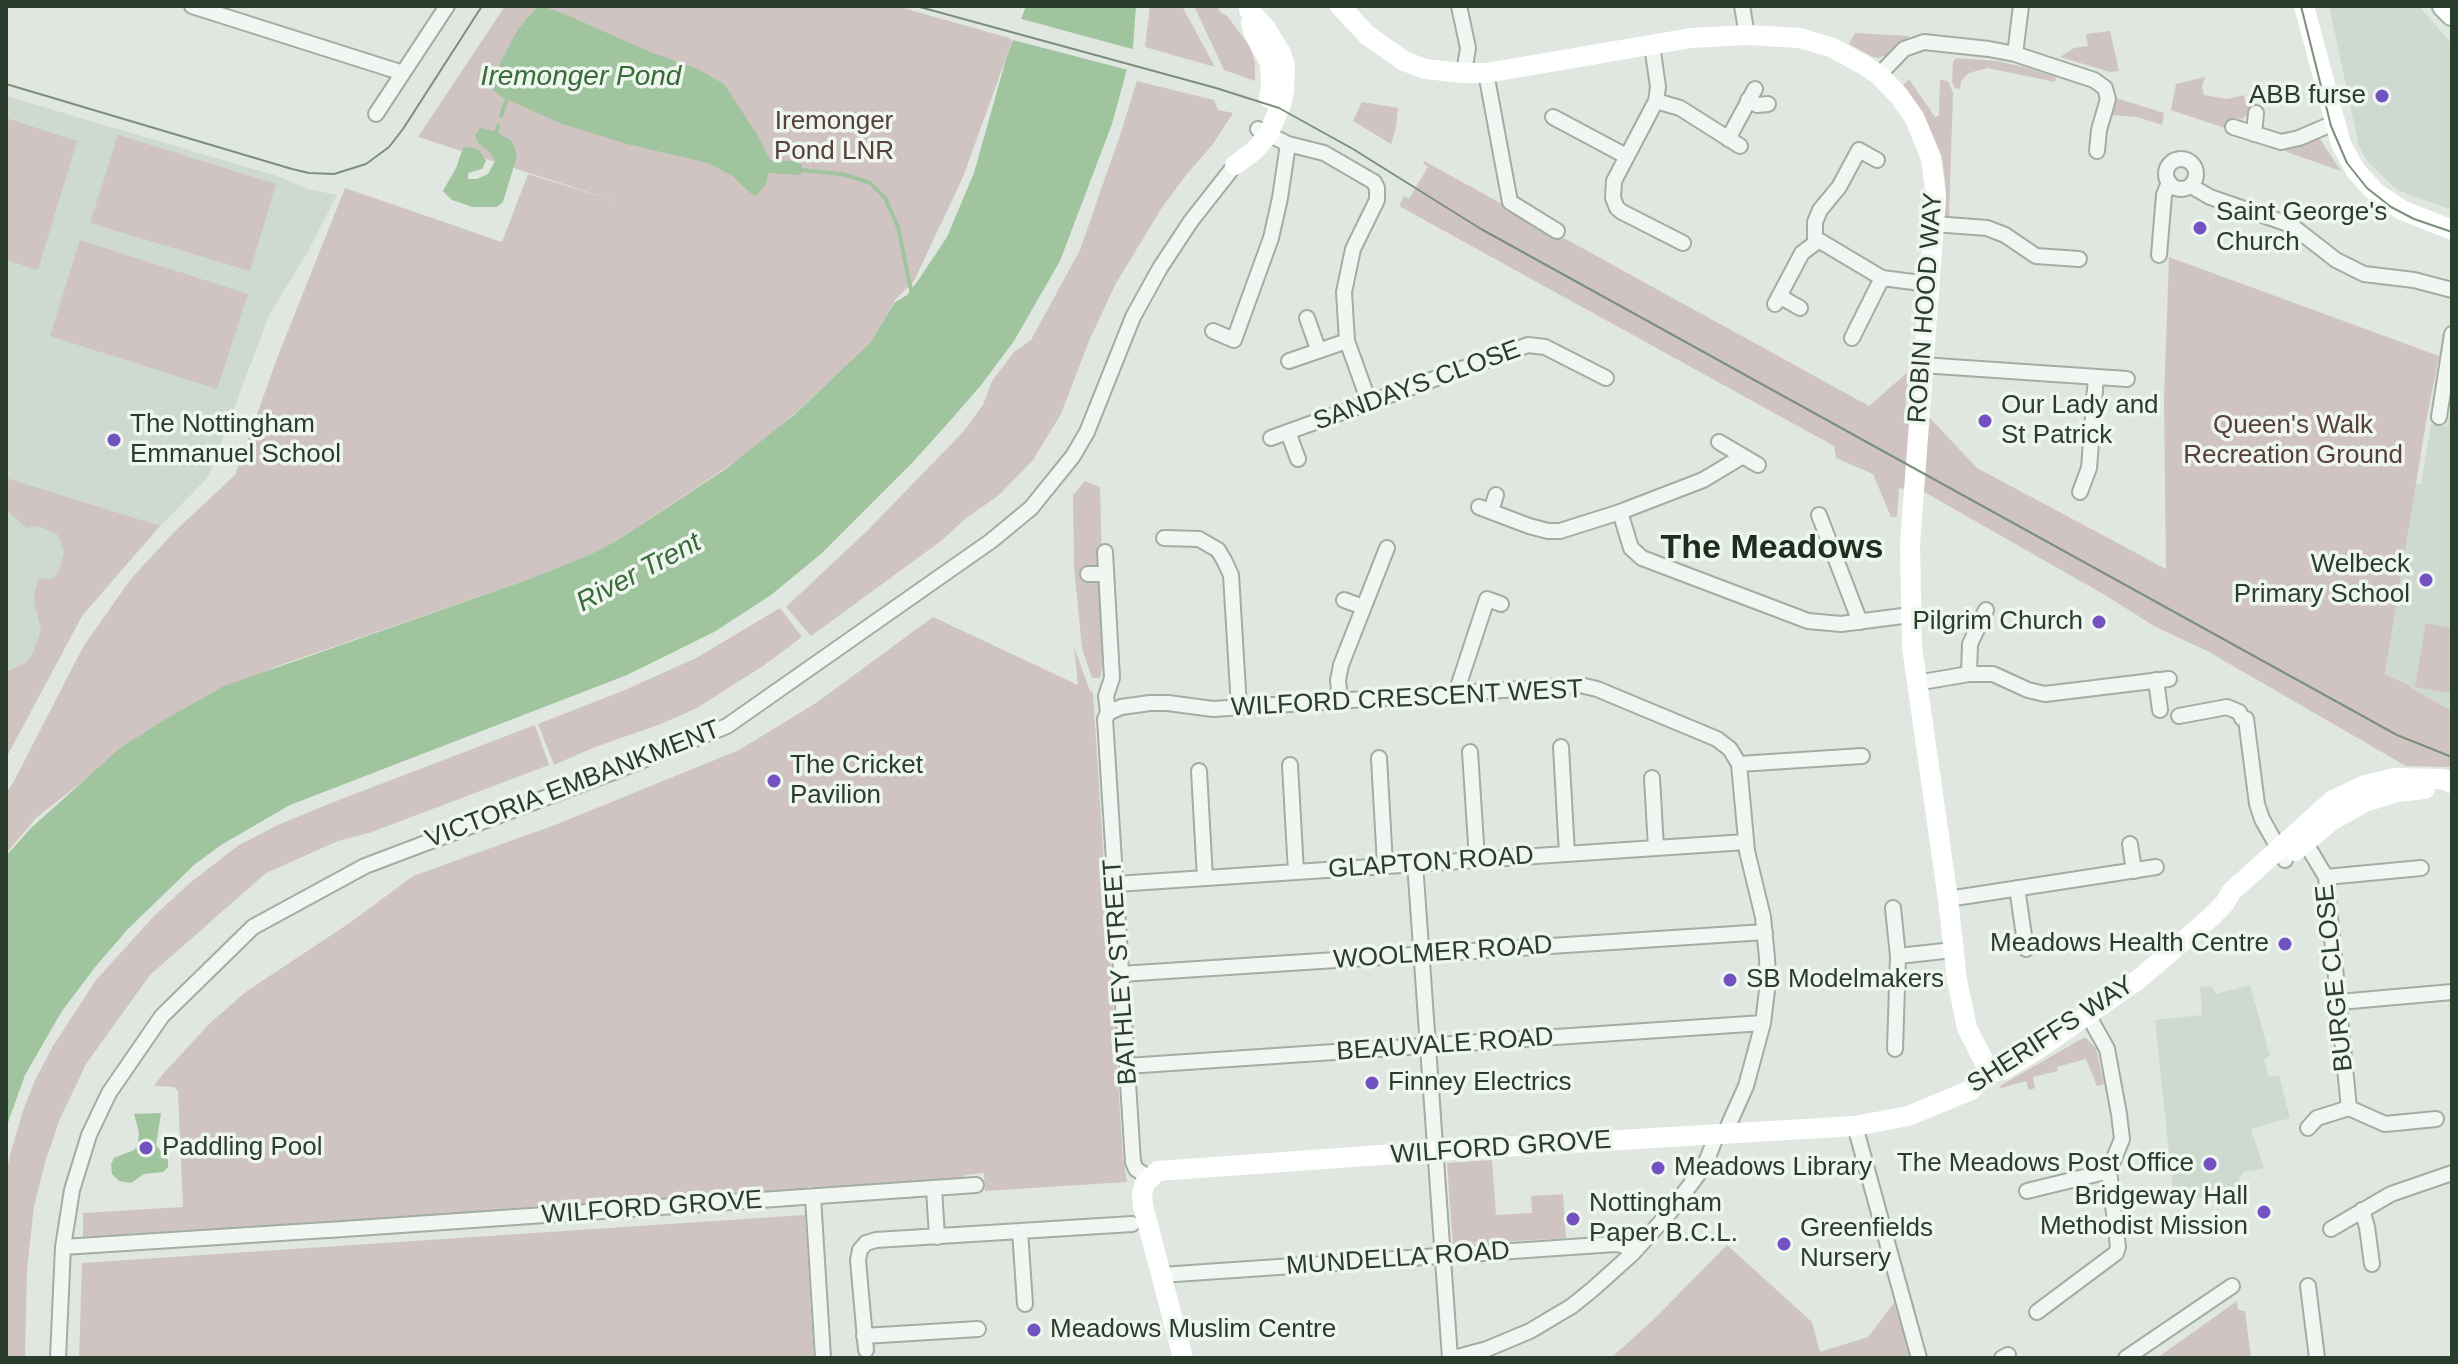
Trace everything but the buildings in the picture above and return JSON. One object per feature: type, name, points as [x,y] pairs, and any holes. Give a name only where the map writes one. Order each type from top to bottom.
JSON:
[{"type":"main road","points":[[2444,6],[2452,14]]},
{"type":"street","points":[[192,6],[403,73]]},
{"type":"street","points":[[376,114],[447,6]]},
{"type":"street","name":"ROBIN HOOD WAY","points":[[1340,6],[1367,35],[1404,61],[1425,69],[1464,73],[1486,73],[1691,38],[1782,36],[1817,42],[1850,56],[1879,75],[1914,117],[1931,158],[1936,182],[1910,544],[1910,615],[1916,683],[1957,980],[1967,1028],[1990,1073]]},
{"type":"street","points":[[1459,6],[1468,48],[1464,73]]},
{"type":"street","points":[[1742,6],[1747,35]]},
{"type":"street","points":[[2015,54],[2021,6]]},
{"type":"street","points":[[2304,6],[2334,123],[2356,171],[2375,192],[2402,210],[2452,230]]},
{"type":"street","name":"VICTORIA EMBANKMENT","points":[[58,1358],[63,1247],[72,1190],[89,1135],[109,1093],[162,1016],[253,927],[365,866],[727,726],[991,541],[1031,508],[1061,473],[1087,432],[1133,317],[1160,268],[1191,221],[1235,165],[1240,151],[1257,140],[1282,102],[1285,66],[1275,42],[1248,8]]},
{"type":"street","points":[[1879,75],[1904,49],[1918,43],[1975,46],[2015,54],[2094,80],[2105,88],[2108,103],[2099,130],[2097,151]]},
{"type":"street","points":[[1652,45],[1658,87],[1656,101],[1626,156],[1612,191],[1617,208],[1683,243]]},
{"type":"street","points":[[1486,73],[1510,202],[1557,231]]},
{"type":"street","points":[[1656,101],[1680,108],[1734,143],[1752,94],[1757,105],[1768,104]]},
{"type":"street","points":[[2254,134],[2256,113]]},
{"type":"street","points":[[1553,117],[1626,156]]},
{"type":"street","points":[[2233,127],[2281,142],[2334,123]]},
{"type":"street","points":[[1257,140],[1324,153],[1374,182],[1377,188],[1377,200],[1353,249],[1344,292],[1347,341],[1369,402]]},
{"type":"street","points":[[1228,356],[1271,238],[1288,144]]},
{"type":"street","points":[[1877,160],[1859,150],[1839,187],[1816,218],[1814,234],[1818,241],[1882,278],[1929,284]]},
{"type":"street","points":[[2159,255],[2169,165],[2180,159],[2193,165],[2195,177],[2191,186]]},
{"type":"street","points":[[2169,182],[2177,188],[2191,186],[2210,197],[2291,225],[2336,260],[2364,274],[2414,280],[2452,290]]},
{"type":"street","points":[[1934,224],[1987,228],[2005,235],[2036,256],[2079,259]]},
{"type":"street","points":[[1800,308],[1777,300],[1802,253],[1818,241]]},
{"type":"street","points":[[1852,338],[1882,278]]},
{"type":"street","points":[[1307,318],[1318,349]]},
{"type":"street","points":[[1213,331],[1234,340]]},
{"type":"street","points":[[2439,417],[2452,334]]},
{"type":"street","points":[[1289,361],[1347,341]]},
{"type":"street","name":"SANDAYS CLOSE","points":[[1271,438],[1510,350],[1532,345],[1595,365],[1606,378]]},
{"type":"street","points":[[1922,365],[2127,379]]},
{"type":"street","points":[[2080,492],[2089,468],[2096,377]]},
{"type":"street","points":[[1288,432],[1298,459]]},
{"type":"street","points":[[1719,442],[1758,465]]},
{"type":"street","points":[[1496,495],[1485,509],[1529,526],[1556,532],[1620,512],[1703,480],[1743,456]]},
{"type":"street","points":[[1620,512],[1631,548],[1642,558],[1808,621],[1833,625],[1910,615]]},
{"type":"street","points":[[1819,515],[1860,622]]},
{"type":"street","points":[[1826,533],[1841,527]]},
{"type":"street","points":[[1164,538],[1199,539],[1218,550],[1231,575],[1239,707]]},
{"type":"street","points":[[1340,700],[1338,680],[1341,665],[1387,548]]},
{"type":"street","name":"BATHLEY STREET","points":[[1105,552],[1112,678],[1106,696],[1108,713],[1105,719],[1133,1162],[1136,1169],[1149,1178]]},
{"type":"street","points":[[1088,574],[1106,574]]},
{"type":"street","points":[[1456,693],[1487,599],[1501,604]]},
{"type":"street","points":[[1344,600],[1363,607]]},
{"type":"street","points":[[1969,674],[1970,644],[1986,610]]},
{"type":"street","points":[[1916,683],[1969,674],[1993,674],[2045,694],[2162,680],[2160,710]]},
{"type":"street","name":"WILFORD CRESCENT WEST","points":[[1108,713],[1121,707],[1150,703],[1213,709],[1588,686],[1717,739],[1730,749],[1739,764]]},
{"type":"street","points":[[2179,716],[2227,707],[2246,719],[2257,804],[2282,854]]},
{"type":"street","points":[[1561,747],[1567,854]]},
{"type":"street","points":[[1470,752],[1477,859]]},
{"type":"street","points":[[1415,863],[1442,1257],[1452,1358],[1488,1354],[1564,1311],[1633,1253],[1695,1179],[1746,1086],[1763,1023],[1768,982],[1765,932],[1746,842],[1739,764],[1862,756]]},
{"type":"street","points":[[1379,758],[1385,865]]},
{"type":"street","points":[[1290,765],[1296,872]]},
{"type":"street","points":[[1199,771],[1205,878]]},
{"type":"street","points":[[1652,778],[1656,848]]},
{"type":"street","name":"SHERIFFS WAY","points":[[1855,1126],[1908,1116],[1971,1090],[1990,1073],[2017,1062],[2088,1015],[2139,979],[2223,905],[2237,901],[2333,800],[2365,785],[2395,778],[2443,779],[2452,785]]},
{"type":"street","name":"BURGE CLOSE","points":[[2301,836],[2326,877],[2349,1108]]},
{"type":"street","name":"GLAPTON ROAD","points":[[1116,884],[1746,842]]},
{"type":"street","points":[[2130,844],[2134,871]]},
{"type":"street","points":[[1948,899],[2156,867]]},
{"type":"street","points":[[2326,877],[2403,875],[2421,868]]},
{"type":"street","points":[[2017,888],[2026,949]]},
{"type":"street","points":[[1893,908],[1898,956],[1895,1049]]},
{"type":"street","name":"WOOLMER ROAD","points":[[1121,974],[1765,932]]},
{"type":"street","points":[[1898,956],[1953,950]]},
{"type":"street","points":[[2339,1002],[2452,992]]},
{"type":"street","points":[[2037,1312],[2116,1253],[2118,1242],[2109,1171],[2122,1139],[2119,1114],[2107,1049],[2088,1015]]},
{"type":"street","name":"BEAUVALE ROAD","points":[[1127,1066],[1763,1023]]},
{"type":"street","points":[[2308,1128],[2317,1118],[2349,1108],[2385,1124],[2436,1119]]},
{"type":"street","points":[[1855,1126],[1919,1358]]},
{"type":"street","name":"WILFORD GROVE","points":[[1149,1178],[1164,1170],[1855,1126]]},
{"type":"street","points":[[2027,1191],[2109,1171]]},
{"type":"street","points":[[2336,1226],[2391,1194],[2452,1173]]},
{"type":"street","points":[[1149,1178],[1143,1188],[1143,1206],[1183,1358]]},
{"type":"street","name":"WILFORD GROVE","points":[[63,1247],[976,1185]]},
{"type":"street","points":[[934,1188],[937,1237]]},
{"type":"street","points":[[813,1197],[823,1358]]},
{"type":"street","points":[[2362,1210],[2372,1264]]},
{"type":"street","points":[[978,1329],[865,1343],[858,1260],[862,1246],[876,1240],[1132,1224]]},
{"type":"street","points":[[1020,1231],[1025,1304]]},
{"type":"street","name":"MUNDELLA ROAD","points":[[1161,1275],[1615,1244],[1623,1245],[1633,1253]]},
{"type":"street","points":[[2126,1358],[2172,1320],[2232,1286]]},
{"type":"street","points":[[2308,1286],[2317,1358]]},
{"type":"street","points":[[2311,1309],[2327,1308]]},
{"type":"shaded area","name":"ABB furse","points":[[2329,6],[2419,6],[2452,44],[2452,210],[2397,190],[2367,161],[2359,146]]},
{"type":"shaded area","name":"The Nottingham Emmanuel School","points":[[6,96],[277,176],[308,189],[337,195],[306,255],[270,313],[208,477],[140,547],[82,616],[6,758]]},
{"type":"shaded area","name":"Welbeck Primary School","points":[[2452,405],[2452,711],[2409,685],[2385,676],[2416,483],[2421,484],[2431,424],[2447,426]]},
{"type":"shaded area","points":[[2250,985],[2270,1056],[2264,1059],[2269,1077],[2279,1076],[2290,1118],[2251,1129],[2264,1168],[2244,1172],[2239,1178],[2241,1186],[2246,1188],[2207,1197],[2174,1200],[2155,1020],[2202,1015],[2200,987],[2211,986],[2216,994]]},
{"type":"green space","name":"Iremonger Pond LNR","points":[[505,6],[896,6],[1013,39],[963,177],[914,281],[895,300],[872,342],[764,442],[618,540],[589,555],[524,581],[275,667],[147,731],[36,818],[6,854],[6,793],[83,647],[130,580],[175,531],[235,475],[278,356],[345,188],[502,242],[528,174],[619,202],[418,137]]},
{"type":"green space","points":[[1150,6],[1182,6],[1215,67],[1145,47]]},
{"type":"green space","points":[[1194,6],[1218,6],[1220,12],[1227,16],[1250,46],[1255,63],[1255,81],[1224,70]]},
{"type":"green space","points":[[2110,31],[2119,71],[2110,72],[2060,57],[2074,48],[2088,46],[2086,34]]},
{"type":"green space","points":[[1855,33],[1910,36],[1890,54],[1878,58],[1849,44]]},
{"type":"green space","points":[[1956,58],[1997,61],[2024,67],[2056,77],[2055,82],[1988,68],[1969,73],[1961,81],[1960,89],[1955,88],[1952,82]]},
{"type":"green space","points":[[2205,77],[2202,87],[2204,95],[2227,99],[2244,95],[2245,101],[2253,107],[2242,119],[2234,118],[2231,130],[2171,110],[2176,84]]},
{"type":"green space","points":[[1909,79],[1935,117],[1939,116],[1940,80],[1948,81],[1953,93],[1949,217],[1945,217],[1946,188],[1942,157],[1925,117],[1903,85]]},
{"type":"green space","points":[[1137,81],[1214,100],[1218,110],[1233,113],[1213,144],[1163,206],[1116,283],[1089,341],[1061,414],[1033,460],[999,495],[811,636],[786,607],[868,530],[963,432],[983,405],[992,381],[1014,352],[1031,340],[1080,250]]},
{"type":"green space","points":[[2116,98],[2164,113],[2162,125],[2137,117],[2110,115]]},
{"type":"green space","points":[[1362,102],[1398,108],[1391,144],[1353,121]]},
{"type":"green space","points":[[6,118],[77,141],[38,270],[6,260]]},
{"type":"green space","points":[[118,135],[276,184],[250,271],[90,223]]},
{"type":"green space","points":[[2314,137],[2320,139],[2341,171],[2287,152],[2281,146]]},
{"type":"green space","name":"Queen's Walk Recreation Ground","points":[[1424,161],[1869,406],[1909,371],[1905,413],[1930,418],[1977,468],[2166,569],[2164,399],[2169,257],[2439,356],[2385,675],[2409,685],[2452,711],[2452,767],[2406,766],[2209,652],[2154,626],[1926,493],[1899,488],[1897,517],[1891,517],[1873,474],[1836,458],[1834,446],[1399,206],[1404,196],[1409,199],[1428,167]]},
{"type":"green space","points":[[80,240],[248,294],[217,389],[50,336]]},
{"type":"green space","points":[[6,478],[160,526],[82,616],[6,758],[6,672],[27,662],[34,651],[41,630],[34,601],[39,578],[51,579],[59,571],[64,552],[58,535],[39,526],[27,528],[6,510]]},
{"type":"green space","points":[[1085,481],[1100,487],[1102,567],[1083,569],[1084,580],[1102,581],[1104,659],[1100,678],[1092,678],[1082,648],[1074,566],[1073,495]]},
{"type":"green space","points":[[780,608],[802,637],[763,666],[697,708],[554,765],[538,724],[698,657]]},
{"type":"green space","points":[[933,617],[1078,685],[1074,647],[1093,693],[1127,1182],[985,1191],[984,1173],[965,1175],[960,1182],[824,1191],[810,1186],[801,1192],[571,1207],[559,1202],[547,1209],[83,1237],[83,1213],[183,1207],[178,1091],[174,1087],[154,1086],[210,1023],[247,991],[351,922],[413,876],[555,825],[739,750],[816,703]]},
{"type":"green space","points":[[2426,623],[2452,628],[2452,693],[2415,687]]},
{"type":"green space","points":[[535,725],[549,765],[369,833],[338,841],[266,873],[150,975],[86,1064],[60,1119],[34,1206],[27,1270],[25,1358],[6,1358],[6,1173],[10,1155],[35,1080],[96,980],[154,916],[239,845],[331,803]]},
{"type":"green space","points":[[2083,1038],[2096,1048],[2104,1084],[2097,1086],[2086,1059],[2033,1077],[2035,1088],[2029,1090],[2026,1081],[2001,1088],[2000,1086]]},
{"type":"green space","points":[[1492,1160],[1496,1215],[1532,1213],[1531,1196],[1563,1194],[1566,1238],[1453,1245],[1447,1163]]},
{"type":"green space","points":[[805,1215],[814,1358],[79,1358],[82,1263]]},
{"type":"green space","points":[[1727,1245],[1812,1322],[1820,1352],[1868,1337],[1894,1303],[1911,1357],[1611,1358]]},
{"type":"green space","points":[[2237,1301],[2238,1310],[2245,1311],[2251,1358],[2157,1358]]},
{"type":"water","name":"Iremonger Pond","points":[[538,6],[698,69],[724,84],[770,160],[797,161],[802,165],[801,175],[768,173],[766,184],[755,197],[731,175],[708,163],[627,144],[562,124],[502,97],[488,86],[518,29]]},
{"type":"water","name":"River Trent","points":[[1026,6],[1136,6],[1133,47],[1112,124],[1060,261],[1014,341],[982,384],[912,463],[822,553],[771,595],[714,632],[627,675],[290,805],[221,845],[194,865],[128,929],[96,966],[62,1011],[25,1075],[6,1128],[6,856],[31,828],[119,749],[224,686],[524,581],[589,555],[618,540],[727,468],[793,416],[871,342],[894,303],[907,295],[947,237],[974,173],[1006,59]]},
{"type":"water","points":[[480,128],[495,131],[512,141],[517,156],[503,202],[497,207],[473,207],[452,200],[443,191],[463,148],[479,150],[486,161],[482,169],[468,173],[468,179],[488,174],[495,161],[490,152],[478,143],[475,136]]},
{"type":"water","name":"Paddling Pool","points":[[161,1113],[156,1145],[168,1160],[168,1167],[163,1172],[144,1174],[131,1183],[119,1181],[112,1174],[111,1164],[114,1158],[134,1150],[138,1145],[139,1132],[134,1114]]},
{"type":"pier","points":[[1018,18],[1136,50],[1132,71],[1009,39]]},
{"type":"waterway","points":[[501,116],[507,99]]},
{"type":"waterway","points":[[496,132],[498,126]]},
{"type":"waterway","points":[[802,170],[859,179],[870,183],[885,198],[898,227],[911,290]]},
{"type":"tram line","points":[[6,84],[292,169],[334,174],[366,164],[389,147],[482,6]]},
{"type":"tram line","points":[[916,6],[1279,108],[1353,149],[1481,229],[2397,735],[2452,757]]},
{"type":"tram line","points":[[2301,6],[2331,126],[2347,163],[2367,188],[2391,207],[2452,232]]},
{"type":"place","name":"ABB furse","points":[[2382,96]]},
{"type":"place","name":"Saint George's Church","points":[[2200,228]]},
{"type":"place","name":"Our Lady and St Patrick","points":[[1985,421]]},
{"type":"place","name":"The Nottingham Emmanuel School","points":[[114,440]]},
{"type":"place","name":"Welbeck Primary School","points":[[2426,580]]},
{"type":"place","name":"Pilgrim Church","points":[[2099,622]]},
{"type":"place","name":"The Cricket Pavilion","points":[[774,781]]},
{"type":"place","name":"Meadows Health Centre","points":[[2285,944]]},
{"type":"place","name":"SB Modelmakers","points":[[1730,980]]},
{"type":"place","name":"Finney Electrics","points":[[1372,1083]]},
{"type":"place","name":"Paddling Pool","points":[[146,1148]]},
{"type":"place","name":"The Meadows Post Office","points":[[2210,1164]]},
{"type":"place","name":"Meadows Library","points":[[1658,1168]]},
{"type":"place","name":"Bridgeway Hall Methodist Mission","points":[[2264,1212]]},
{"type":"place","name":"Nottingham Paper B.C.L.","points":[[1573,1219]]},
{"type":"place","name":"Greenfields Nursery","points":[[1784,1244]]},
{"type":"place","name":"Meadows Muslim Centre","points":[[1034,1330]]},
{"type":"district","name":"The Meadows","points":[[1772,549]]}]
